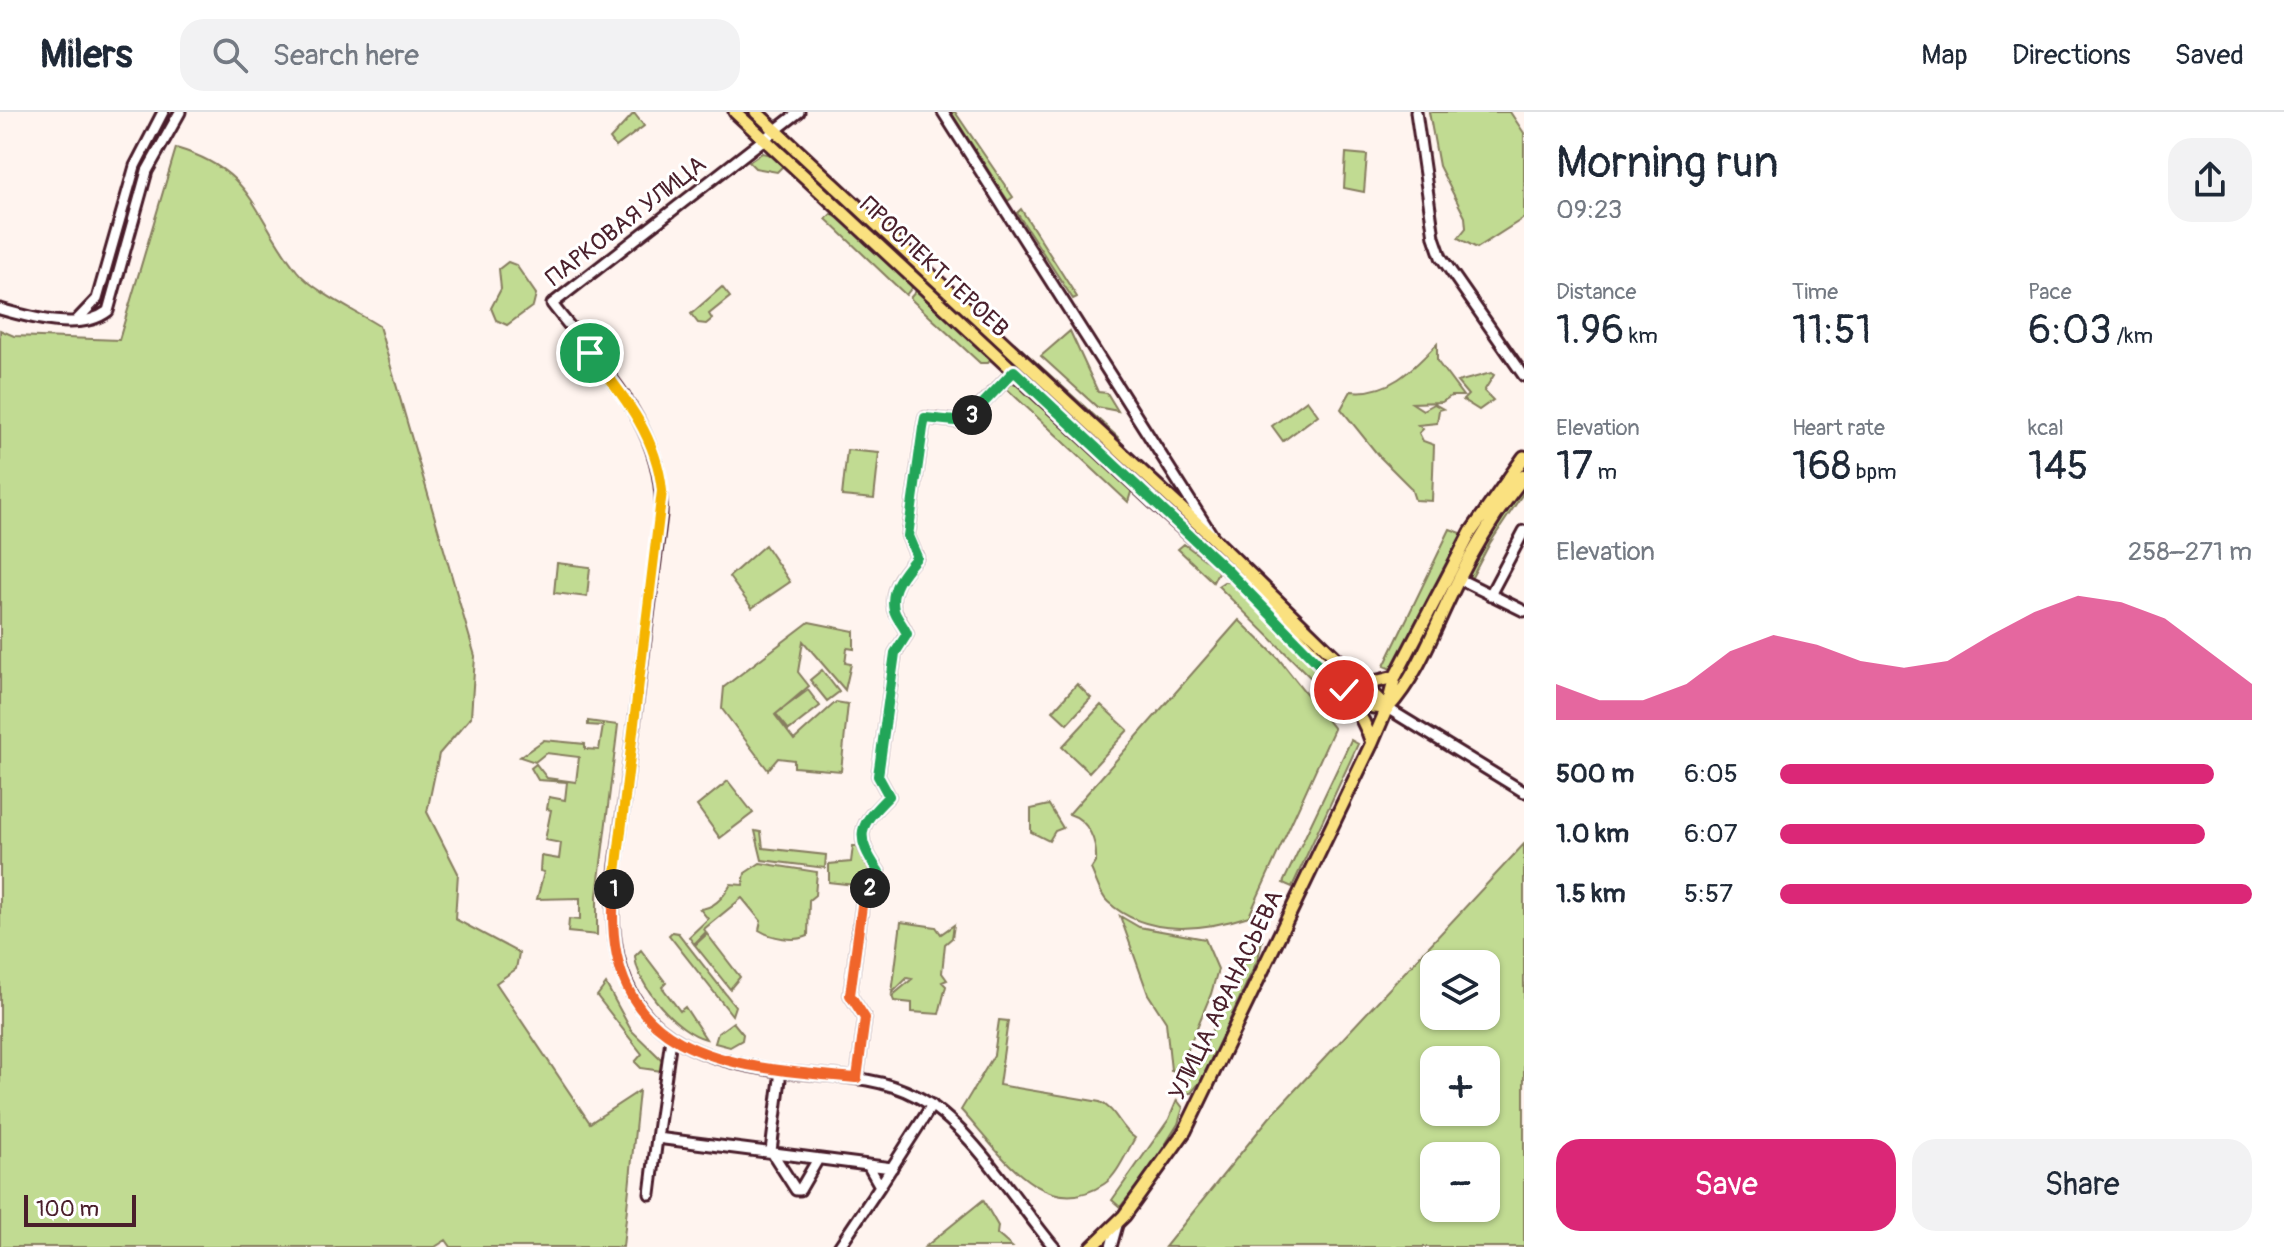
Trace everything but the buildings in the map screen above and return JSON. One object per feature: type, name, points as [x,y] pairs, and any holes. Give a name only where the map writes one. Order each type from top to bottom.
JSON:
[{"type":"main road","name":"ПРОСПЕКТ ГЕРОЕВ","points":[[735,112],[1228,571],[1344,690]]},
{"type":"main road","name":"ПРОСПЕКТ ГЕРОЕВ","points":[[756,112],[1213,538],[1366,684],[1387,708]]},
{"type":"main road","points":[[1387,708],[1395,677],[1471,532],[1524,457]]},
{"type":"main road","points":[[1344,690],[1373,707],[1387,708],[1405,690],[1459,579],[1500,508],[1524,476]]},
{"type":"main road","points":[[1366,684],[1395,677]]},
{"type":"main road","points":[[1344,690],[1362,718],[1372,743]]},
{"type":"main road","name":"УЛИЦА АФАНАСЬЕВА","points":[[1092,1247],[1117,1225],[1185,1131],[1387,708]]},
{"type":"street","points":[[76,321],[85,316],[97,299],[135,166],[163,112]]},
{"type":"street","points":[[0,309],[76,321],[96,319],[112,305],[128,229],[147,171],[180,112]]},
{"type":"street","points":[[763,139],[799,112]]},
{"type":"street","name":"ПРОСПЕКТ ГЕРОЕВ","points":[[943,112],[1213,538]]},
{"type":"street","points":[[1416,112],[1434,237],[1441,257],[1524,376]]},
{"type":"street","name":"ПАРКОВАЯ УЛИЦА","points":[[763,139],[552,304],[635,413],[649,438],[660,471],[661,515],[612,908],[613,940],[633,997],[651,1022],[671,1039],[717,1059],[781,1071],[857,1078],[892,1085],[932,1105],[956,1124],[1054,1247]]},
{"type":"street","points":[[857,1078],[865,1018],[850,995],[864,891],[874,884],[879,872],[867,854],[862,836],[865,819],[889,796],[878,776],[895,653],[907,634],[894,610],[895,593],[898,579],[917,557],[908,536],[925,418],[965,422],[1014,371]]},
{"type":"street","points":[[1490,595],[1524,531]]},
{"type":"street","points":[[1459,579],[1524,611]]},
{"type":"street","points":[[1387,708],[1524,792]]},
{"type":"street","points":[[650,1194],[671,1039]]},
{"type":"street","points":[[781,1071],[771,1151],[796,1190],[800,1190],[818,1159]]},
{"type":"street","points":[[839,1247],[932,1105]]},
{"type":"street","points":[[657,1138],[892,1168]]},
{"type":"street","points":[[868,1165],[880,1186]]},
{"type":"street","points":[[1111,1247],[1117,1225]]},
{"type":"green space","points":[[951,112],[955,112],[1013,197],[1008,201]]},
{"type":"green space","points":[[1429,112],[1510,112],[1524,133],[1524,218],[1477,248],[1458,238],[1466,228],[1465,217],[1439,166]]},
{"type":"green space","points":[[634,113],[644,126],[616,147],[610,139]]},
{"type":"green space","points":[[153,136],[159,139],[124,227],[111,285],[106,284],[120,225]]},
{"type":"green space","points":[[176,148],[222,169],[237,182],[297,271],[324,293],[379,326],[475,656],[471,717],[439,754],[427,812],[458,873],[455,919],[519,953],[516,969],[496,983],[590,1123],[639,1091],[623,1247],[451,1247],[446,1240],[435,1247],[0,1247],[0,330],[14,336],[119,340]]},
{"type":"green space","points":[[762,153],[772,155],[784,165],[777,172],[755,168],[749,162]]},
{"type":"green space","points":[[1346,153],[1367,155],[1364,192],[1344,188]]},
{"type":"green space","points":[[1021,209],[1077,297],[1073,299],[1017,213]]},
{"type":"green space","points":[[831,214],[845,222],[913,286],[906,295],[826,219]]},
{"type":"green space","points":[[508,262],[516,265],[536,294],[533,306],[507,325],[496,320],[491,308],[501,289],[499,269]]},
{"type":"green space","points":[[722,287],[730,297],[709,314],[712,319],[706,324],[698,323],[691,314]]},
{"type":"green space","points":[[917,290],[991,359],[988,363],[980,363],[910,298]]},
{"type":"green space","points":[[1070,331],[1098,392],[1107,393],[1118,411],[1097,407],[1041,356]]},
{"type":"green space","points":[[1015,343],[1121,440],[1111,437],[1013,345]]},
{"type":"green space","points":[[1437,344],[1437,361],[1463,396],[1451,396],[1442,402],[1412,403],[1423,410],[1434,404],[1443,409],[1439,410],[1437,423],[1418,425],[1423,429],[1419,433],[1423,441],[1434,445],[1432,501],[1415,500],[1411,488],[1378,455],[1341,409],[1351,391],[1377,389],[1389,384],[1409,371]]},
{"type":"green space","points":[[1007,353],[1159,496],[1156,499],[1004,355]]},
{"type":"green space","points":[[1491,373],[1494,375],[1484,391],[1493,400],[1479,410],[1463,400],[1468,395],[1457,382]]},
{"type":"green space","points":[[1014,383],[1132,489],[1128,502],[1005,387]]},
{"type":"green space","points":[[1307,400],[1318,415],[1283,441],[1272,426]]},
{"type":"green space","points":[[847,450],[879,453],[874,499],[842,496]]},
{"type":"green space","points":[[1524,483],[1524,492],[1490,543],[1470,581],[1466,575]]},
{"type":"green space","points":[[1450,529],[1461,533],[1461,541],[1430,605],[1391,669],[1384,666]]},
{"type":"green space","points":[[1184,544],[1215,567],[1218,572],[1213,582],[1178,549]]},
{"type":"green space","points":[[765,545],[790,582],[752,608],[729,577]]},
{"type":"green space","points":[[557,563],[590,567],[587,597],[554,593]]},
{"type":"green space","points":[[1230,582],[1321,669],[1335,687],[1328,695],[1218,586]]},
{"type":"green space","points":[[1239,620],[1278,658],[1334,729],[1249,916],[1213,925],[1176,928],[1140,921],[1123,913],[1103,895],[1091,869],[1096,861],[1093,839],[1087,826],[1069,814]]},
{"type":"green space","points":[[809,622],[854,631],[854,649],[847,648],[845,663],[851,664],[845,690],[803,641],[798,672],[809,686],[775,715],[794,740],[836,702],[848,704],[841,771],[794,767],[794,760],[778,758],[768,770],[722,709],[724,687]]},
{"type":"green space","points":[[822,670],[839,692],[827,701],[810,680]]},
{"type":"green space","points":[[1077,684],[1091,698],[1067,724],[1053,711]]},
{"type":"green space","points":[[808,690],[820,706],[789,730],[776,714]]},
{"type":"green space","points":[[1101,705],[1128,730],[1089,772],[1062,747]]},
{"type":"green space","points":[[588,721],[618,725],[597,896],[597,935],[568,932],[569,919],[580,920],[580,898],[537,899],[544,872],[540,871],[541,856],[559,859],[561,843],[545,840],[551,810],[547,809],[549,797],[565,800],[567,782],[538,780],[531,768],[536,764],[547,778],[576,782],[579,757],[546,753],[535,762],[520,757],[544,740],[585,744],[585,749],[599,750],[603,726],[588,725]]},
{"type":"green space","points":[[1351,740],[1358,744],[1292,887],[1283,883]]},
{"type":"green space","points":[[728,781],[753,813],[720,838],[697,806]]},
{"type":"green space","points":[[1049,805],[1063,828],[1055,831],[1049,841],[1031,832],[1031,809]]},
{"type":"green space","points":[[755,831],[761,832],[763,848],[826,855],[825,868],[762,860]]},
{"type":"green space","points":[[1524,844],[1524,1247],[1165,1247],[1269,1118],[1420,956],[1420,1030],[1500,1030],[1500,950],[1425,950]]},
{"type":"green space","points":[[853,846],[857,846],[874,879],[868,886],[867,877],[863,886],[829,882],[829,864],[851,862]]},
{"type":"green space","points":[[760,863],[817,872],[815,895],[809,900],[808,936],[783,938],[759,930],[761,921],[742,898],[704,929],[706,932],[694,944],[689,937],[708,919],[700,909],[715,904],[731,884],[743,885],[745,873]]},
{"type":"green space","points":[[1120,916],[1139,927],[1205,939],[1218,969],[1211,994],[1178,1073],[1171,1070],[1166,1022],[1148,994]]},
{"type":"green space","points":[[901,922],[936,927],[941,934],[954,925],[952,938],[945,944],[942,973],[947,980],[942,982],[946,986],[939,1014],[912,1012],[912,1003],[894,1001],[892,996],[912,979],[907,978],[892,993]]},
{"type":"green space","points":[[678,933],[735,1006],[732,1015],[669,935]]},
{"type":"green space","points":[[707,934],[740,977],[730,989],[695,945]]},
{"type":"green space","points":[[1255,939],[1262,941],[1258,959],[1201,1081],[1191,1093],[1182,1093]]},
{"type":"green space","points":[[641,950],[666,983],[662,987],[680,1011],[685,1007],[706,1039],[672,1018],[651,994],[637,968],[635,956]]},
{"type":"green space","points":[[606,984],[631,1030],[663,1061],[662,1071],[641,1068],[635,1062],[642,1054],[597,996]]},
{"type":"green space","points":[[999,1020],[1008,1021],[999,1085],[1100,1102],[1135,1138],[1104,1184],[1082,1194],[1061,1195],[1042,1189],[1006,1162],[961,1110],[994,1055]]},
{"type":"green space","points":[[733,1022],[743,1034],[742,1040],[730,1047],[715,1043],[718,1033]]},
{"type":"green space","points":[[1177,1100],[1183,1108],[1178,1124],[1148,1172],[1120,1207],[1112,1200],[1169,1119]]},
{"type":"green space","points":[[983,1200],[998,1226],[997,1234],[1012,1247],[925,1247]]},
{"type":"route","points":[[590,353],[649,438],[660,471],[662,491],[657,552],[614,881],[613,940],[633,997],[651,1022],[671,1039],[701,1054],[773,1070],[857,1078],[865,1018],[850,995],[864,891],[879,877],[862,843],[862,836],[865,819],[889,796],[878,776],[895,653],[907,634],[894,610],[895,593],[898,579],[917,557],[908,536],[925,418],[965,422],[1014,371],[1228,571],[1325,666],[1344,690]]}]
